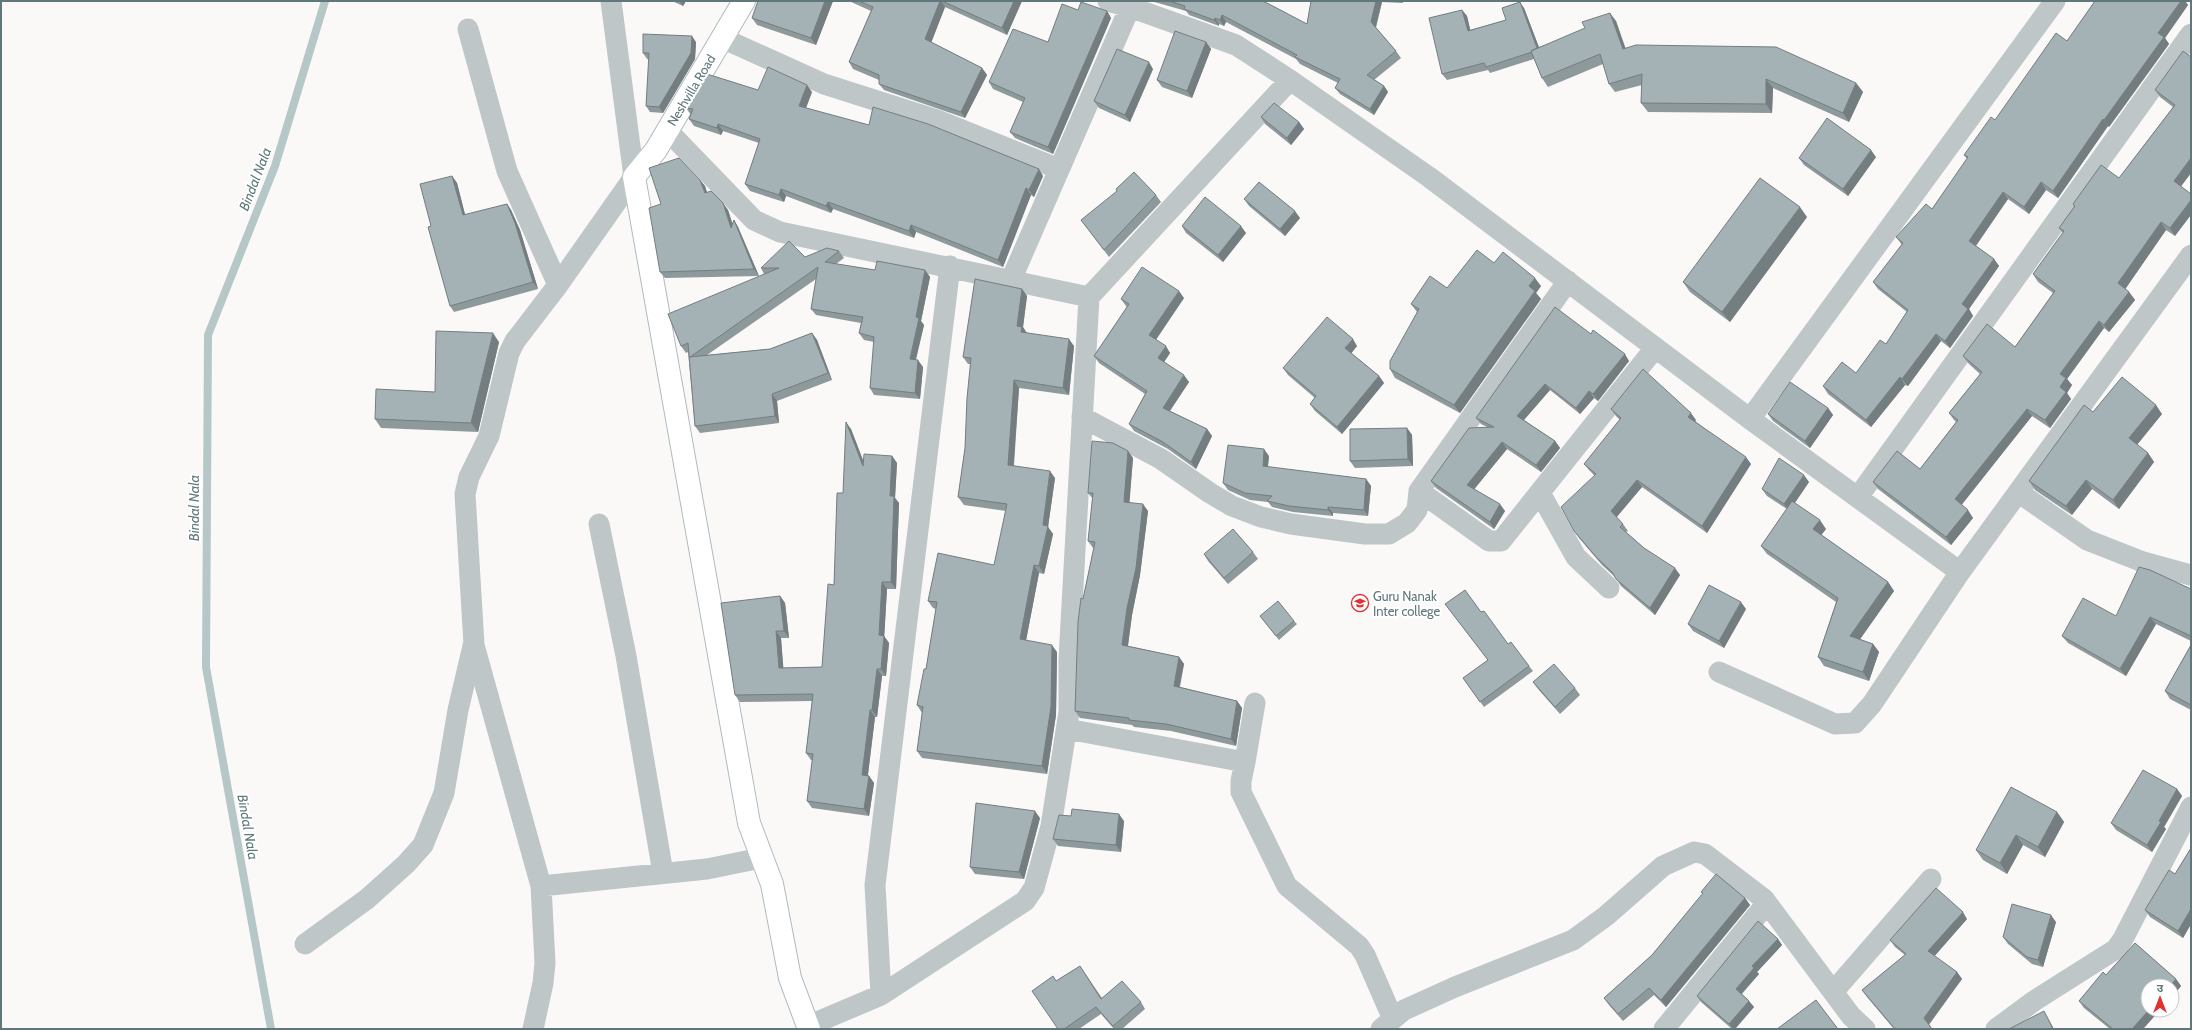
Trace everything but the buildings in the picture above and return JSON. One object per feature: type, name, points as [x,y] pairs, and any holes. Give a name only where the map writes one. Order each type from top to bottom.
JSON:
[{"type":"street","points":[[611,1],[634,177],[749,823],[772,884],[790,978],[809,1028],[881,995],[1025,901],[1030,895],[1051,826],[1069,712],[1069,659],[1089,297],[1290,80]]},
{"type":"street","name":"Neshvilla Road","points":[[634,177],[656,150],[744,1]]},
{"type":"street","points":[[1108,1],[1131,4],[1236,45],[1290,80],[1429,177],[1750,419],[1960,572]]},
{"type":"street","points":[[1750,419],[2056,1]]},
{"type":"street","points":[[1011,280],[1131,4]]},
{"type":"street","points":[[468,29],[507,171],[558,285]]},
{"type":"street","points":[[1858,497],[2191,34]]},
{"type":"street","points":[[722,38],[824,84],[937,120],[1059,169]]},
{"type":"street","points":[[668,130],[754,220],[780,232],[950,266],[1089,297]]},
{"type":"street","points":[[533,1029],[543,984],[545,963],[541,886],[474,645],[465,515],[465,494],[469,477],[489,436],[509,353],[515,340],[558,285],[634,177]]},
{"type":"street","points":[[1719,672],[1835,724],[1855,723],[1872,704],[1960,572],[2191,255]]},
{"type":"street","points":[[881,995],[875,885],[950,266]]},
{"type":"street","points":[[1082,417],[1161,459],[1210,493],[1232,506],[1276,520],[1365,534],[1389,534],[1407,523],[1416,510],[1419,491],[1568,281]]},
{"type":"street","points":[[1419,491],[1489,541],[1501,542],[1655,348]]},
{"type":"street","points":[[2018,492],[2087,540],[2143,562],[2191,575]]},
{"type":"street","points":[[1540,493],[1576,557],[1609,588]]},
{"type":"street","points":[[599,524],[626,656],[664,873]]},
{"type":"street","points":[[305,944],[367,900],[406,864],[423,845],[444,793],[458,710],[474,645]]},
{"type":"street","points":[[1255,703],[1246,762],[1241,781],[1241,792],[1280,873],[1288,886],[1358,946],[1365,956],[1387,1024],[1404,1010],[1455,987],[1573,940],[1606,916],[1663,866],[1694,852],[1705,854],[1767,903],[1851,1016],[1865,1029]]},
{"type":"street","points":[[1067,729],[1246,762]]},
{"type":"street","points":[[1996,1029],[2034,1001],[2116,949],[2124,939],[2191,807]]},
{"type":"street","points":[[541,886],[707,869],[761,858]]},
{"type":"street","points":[[1833,992],[1931,879]]},
{"type":"street","points":[[1664,1029],[1767,903]]},
{"type":"waterway","name":"Bindal Nala","points":[[271,1029],[206,667],[208,335],[275,166],[325,1]]},
{"type":"place","name":"Guru Nanak Inter college","points":[[1360,603]]}]
